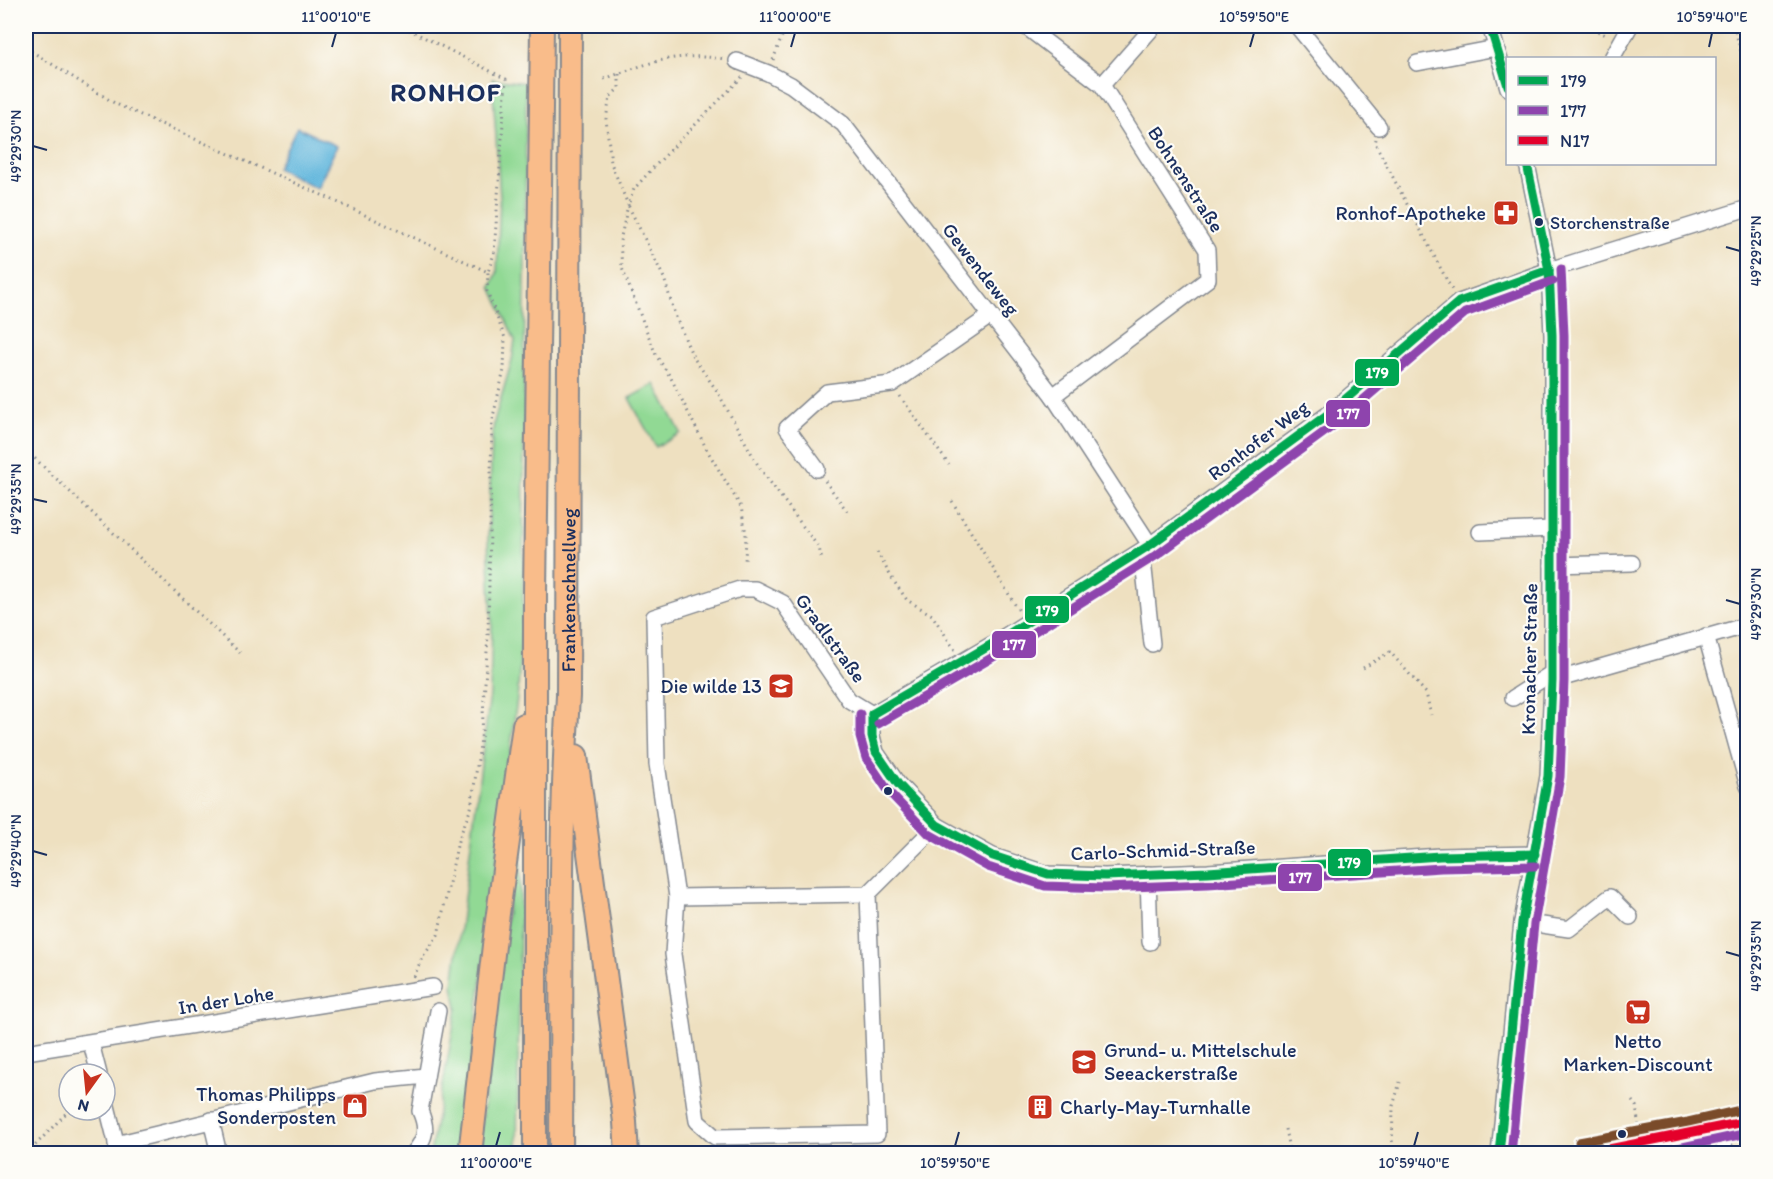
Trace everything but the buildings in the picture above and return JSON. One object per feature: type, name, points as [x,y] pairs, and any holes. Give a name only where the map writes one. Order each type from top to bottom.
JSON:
[{"type":"highway","name":"Frankenschnellweg","points":[[535,1154],[535,655],[542,26]]},
{"type":"highway","name":"Frankenschnellweg","points":[[561,1154],[563,846],[568,696],[570,26]]},
{"type":"highway","points":[[463,1154],[470,1142],[498,917],[535,655]]},
{"type":"highway","points":[[568,696],[625,1122],[627,1154]]},
{"type":"highway","points":[[625,1122],[635,1154]]},
{"type":"main road","points":[[1581,1154],[1641,1144],[1748,1121]]},
{"type":"street","name":"Bohnenstraße","points":[[1025,26],[1102,85],[1207,250],[1208,279],[1053,396]]},
{"type":"street","points":[[1102,85],[1154,26]]},
{"type":"street","points":[[1297,26],[1379,127]]},
{"type":"street","points":[[1490,26],[1506,81]]},
{"type":"street","points":[[1612,57],[1630,26]]},
{"type":"street","points":[[1417,63],[1497,48]]},
{"type":"street","name":"Gewendeweg","points":[[744,64],[791,85],[843,124],[1053,396],[1146,548]]},
{"type":"street","name":"Kronacher Straße","points":[[1498,1154],[1522,922],[1548,776],[1552,677],[1552,335],[1549,270],[1527,165]]},
{"type":"street","name":"Ronhofer Weg","points":[[872,714],[1026,623],[1146,548],[1327,415],[1459,303],[1549,270],[1748,208]]},
{"type":"street","points":[[817,469],[787,428],[827,392],[892,384],[990,316]]},
{"type":"street","points":[[1480,532],[1552,529]]},
{"type":"street","points":[[1146,548],[1152,644]]},
{"type":"street","points":[[1552,565],[1632,563]]},
{"type":"street","name":"Gradlstraße","points":[[678,897],[657,764],[654,617],[740,589],[755,589],[783,603],[849,700],[872,714]]},
{"type":"street","points":[[1513,698],[1552,677],[1748,625]]},
{"type":"street","points":[[1706,636],[1748,786]]},
{"type":"street","name":"Carlo-Schmid-Straße","points":[[872,714],[872,736],[876,752],[898,784],[937,825],[993,856],[1048,874],[1106,876],[1208,872],[1440,856],[1535,854]]},
{"type":"street","points":[[868,894],[877,1134],[715,1137],[697,1121],[673,954],[678,897],[868,894],[937,825]]},
{"type":"street","points":[[1148,874],[1150,942]]},
{"type":"street","points":[[1522,922],[1569,929],[1610,897],[1630,917]]},
{"type":"street","name":"In der Lohe","points":[[26,1052],[433,987]]},
{"type":"street","points":[[413,1154],[421,1144],[426,1125],[420,1111],[438,1011]]},
{"type":"street","points":[[92,1043],[96,1062]]},
{"type":"street","points":[[111,1122],[118,1149],[210,1120],[375,1081],[426,1076]]},
{"type":"street","points":[[210,1120],[219,1154]]},
{"type":"street","points":[[1720,1127],[1726,1154]]},
{"type":"path","points":[[402,26],[506,79],[494,254],[488,272],[487,291],[504,338],[504,370],[492,421],[488,635],[482,731],[471,808],[458,841],[438,935],[421,960],[409,991]]},
{"type":"path","points":[[768,73],[786,26]]},
{"type":"path","points":[[1587,26],[1620,42]]},
{"type":"path","points":[[1734,26],[1745,66]]},
{"type":"path","points":[[26,48],[116,104],[488,272]]},
{"type":"path","points":[[604,79],[662,58],[698,55],[744,64]]},
{"type":"path","points":[[744,64],[634,189],[620,242],[621,267],[656,355],[671,378],[707,450],[741,507],[746,534],[745,563]]},
{"type":"path","points":[[619,74],[619,88],[610,97],[606,119],[611,164],[628,205],[664,278],[675,315],[693,357],[717,391],[759,467],[819,548],[822,560]]},
{"type":"path","points":[[1379,127],[1375,143],[1459,303]]},
{"type":"path","points":[[892,384],[949,465]]},
{"type":"path","points":[[26,450],[240,653]]},
{"type":"path","points":[[817,469],[847,511]]},
{"type":"path","points":[[952,501],[1026,623]]},
{"type":"path","points":[[877,552],[907,600],[932,615],[963,661]]},
{"type":"path","points":[[1363,668],[1390,652],[1426,693],[1431,715]]},
{"type":"path","points":[[1392,1154],[1393,1106],[1400,1083]]},
{"type":"path","points":[[1632,1101],[1636,1106],[1641,1144]]},
{"type":"path","points":[[27,1154],[58,1122]]},
{"type":"path","points":[[1285,1129],[1290,1154]]},
{"type":"green space","points":[[492,79],[526,83],[523,607],[518,690],[461,1143],[456,1153],[430,1154],[457,1008],[453,985],[490,694],[492,624],[488,539],[492,440],[494,422],[512,360],[515,340],[491,287],[497,273],[500,197]]},
{"type":"green space","points":[[655,384],[681,433],[656,447],[629,398]]},
{"type":"green space","points":[[516,837],[521,838],[517,1153],[478,1154]]},
{"type":"water","points":[[297,127],[337,146],[317,188],[277,168]]},
{"type":"transit line","name":"179","points":[[1490,26],[1506,79]]},
{"type":"transit line","name":"179","points":[[1499,1154],[1522,922],[1548,776],[1552,681],[1552,335],[1549,270],[1527,165]]},
{"type":"transit line","name":"177","points":[[1511,1154],[1534,924],[1560,777],[1564,681],[1564,335],[1561,269]]},
{"type":"transit line","name":"179","points":[[872,714],[994,643],[1150,545],[1327,415],[1459,302],[1549,270]]},
{"type":"transit line","name":"177","points":[[878,724],[1000,653],[1157,555],[1334,425],[1465,313],[1553,281]]},
{"type":"transit line","name":"177","points":[[860,714],[860,737],[866,758],[889,792],[929,834],[988,867],[1045,886],[1105,888],[1208,884],[1441,868],[1535,866]]},
{"type":"transit line","name":"179","points":[[872,714],[872,736],[876,752],[898,784],[937,825],[993,856],[1048,874],[1105,876],[1208,872],[1440,856],[1535,854]]},
{"type":"transit line","points":[[1579,1142],[1745,1109]]},
{"type":"transit line","name":"N17","points":[[1584,1154],[1748,1121]]},
{"type":"transit line","name":"177","points":[[1650,1154],[1748,1133]]},
{"type":"place","name":"Ronhof-Apotheke","points":[[1506,213]]},
{"type":"place","name":"Storchenstraße","points":[[1539,222]]},
{"type":"place","name":"Die wilde 13","points":[[781,686]]},
{"type":"place","name":"Netto Marken-Discount","points":[[1638,1012]]},
{"type":"place","name":"Grund- u. Mittelschule Seeackerstraße","points":[[1084,1062]]},
{"type":"place","name":"Thomas Philipps Sonderposten","points":[[355,1106]]},
{"type":"place","name":"Charly-May-Turnhalle","points":[[1040,1107]]},
{"type":"district","name":"RONHOF","points":[[446,92]]}]
